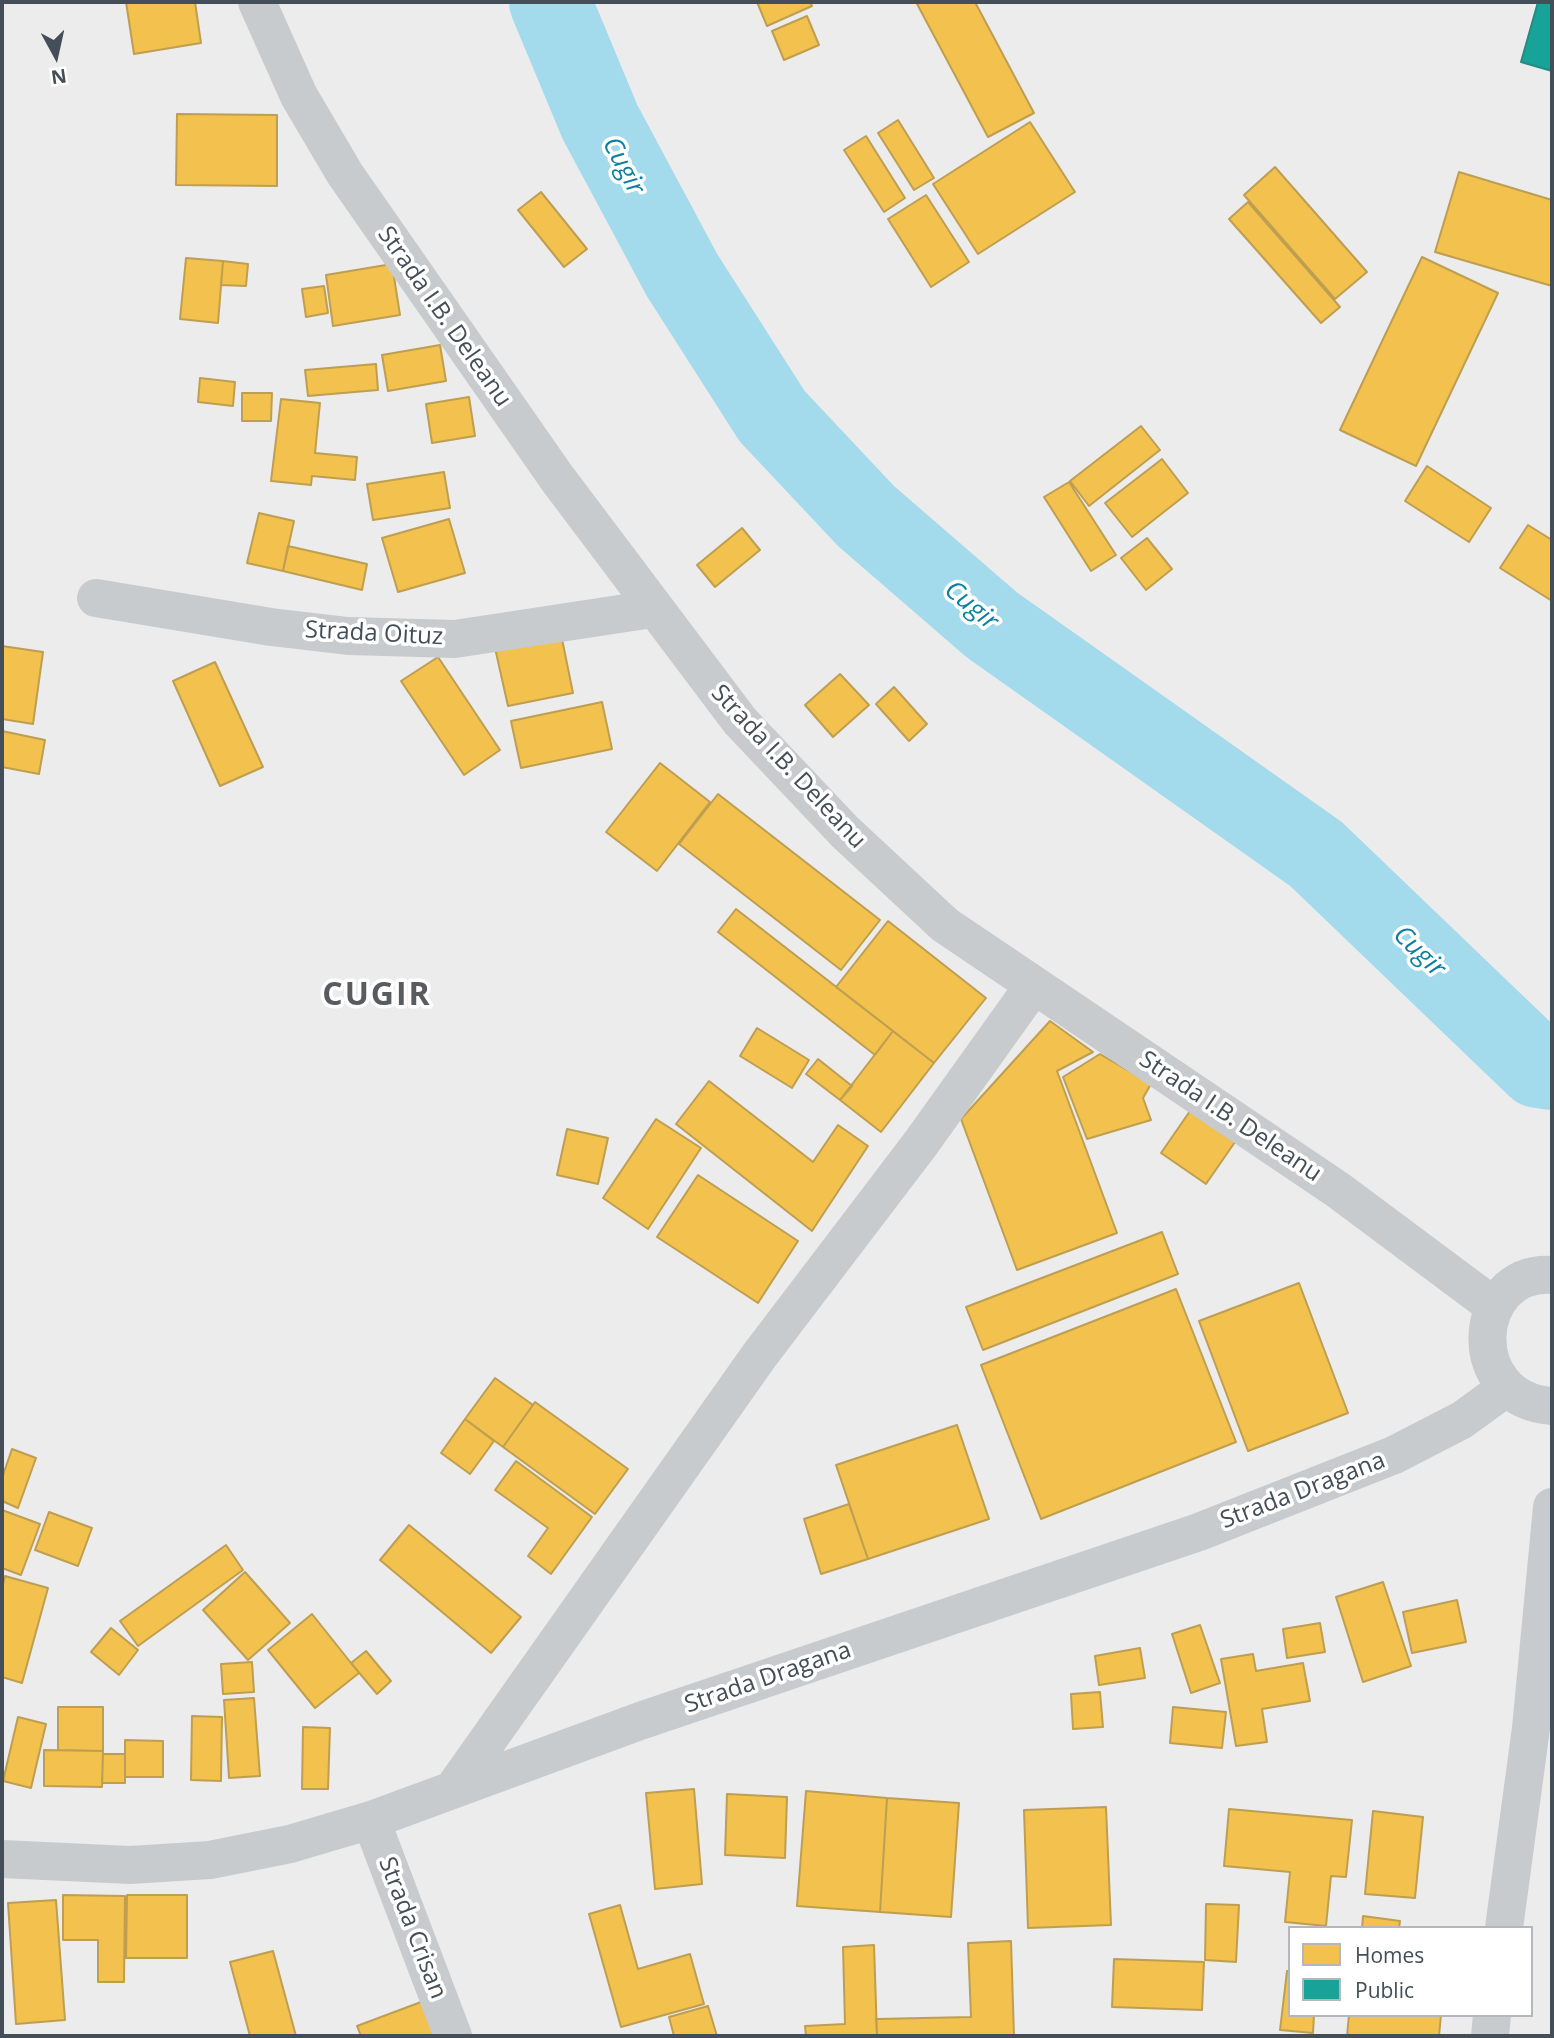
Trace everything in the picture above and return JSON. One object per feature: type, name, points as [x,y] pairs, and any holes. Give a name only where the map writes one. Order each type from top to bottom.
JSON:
[{"type":"street","name":"Strada I.B. Deleanu","points":[[257,2],[299,96],[345,173],[445,319],[652,608],[740,721],[845,832],[945,925],[1338,1190],[1495,1307]]},
{"type":"street","name":"Strada Oituz","points":[[96,598],[271,627],[348,636],[455,639],[652,608]]},
{"type":"street","points":[[454,1788],[759,1356],[921,1143],[1034,985]]},
{"type":"street","points":[[1552,1275],[1526,1279],[1509,1290],[1495,1307],[1487,1327],[1486,1349],[1493,1370],[1506,1388],[1529,1402],[1552,1406]]},
{"type":"street","name":"Strada Dragana","points":[[2,1859],[130,1865],[210,1860],[289,1844],[372,1820],[679,1708],[1199,1532],[1394,1455],[1462,1420],[1506,1388]]},
{"type":"street","points":[[1504,1926],[1531,1728],[1552,1507]]},
{"type":"street","name":"Strada Crisan","points":[[372,1820],[453,2036]]},
{"type":"street","points":[[1490,2036],[1492,2017]]},
{"type":"building: Homes","points":[[126,2],[195,2],[201,43],[134,54]]},
{"type":"building: Homes","points":[[757,2],[810,2],[812,6],[767,26]]},
{"type":"building: Homes","points":[[916,2],[975,2],[1034,113],[988,137]]},
{"type":"building: Homes","points":[[807,16],[819,45],[784,60],[772,31]]},
{"type":"building: Homes","points":[[177,114],[277,115],[277,186],[176,185]]},
{"type":"building: Homes","points":[[898,120],[934,178],[914,190],[878,133]]},
{"type":"building: Homes","points":[[1030,122],[1075,192],[978,254],[933,184]]},
{"type":"building: Homes","points":[[866,136],[905,198],[884,212],[844,150]]},
{"type":"building: Homes","points":[[1275,167],[1367,272],[1335,299],[1244,195]]},
{"type":"building: Homes","points":[[1459,172],[1552,200],[1552,286],[1435,252]]},
{"type":"building: Homes","points":[[541,192],[587,249],[564,267],[518,210]]},
{"type":"building: Homes","points":[[926,195],[969,262],[931,287],[888,219]]},
{"type":"building: Homes","points":[[1248,202],[1340,307],[1321,323],[1229,219]]},
{"type":"building: Homes","points":[[1422,257],[1498,293],[1416,466],[1340,430]]},
{"type":"building: Homes","points":[[186,258],[223,261],[218,323],[180,319]]},
{"type":"building: Homes","points":[[223,261],[248,264],[246,286],[221,285]]},
{"type":"building: Homes","points":[[392,264],[400,315],[333,326],[326,275]]},
{"type":"building: Homes","points":[[324,286],[328,313],[306,317],[302,289]]},
{"type":"building: Homes","points":[[440,345],[446,381],[388,391],[382,355]]},
{"type":"building: Homes","points":[[376,364],[378,390],[308,396],[305,370]]},
{"type":"building: Homes","points":[[200,378],[235,382],[233,406],[198,402]]},
{"type":"building: Homes","points":[[242,393],[272,393],[271,421],[242,421]]},
{"type":"building: Homes","points":[[469,397],[475,436],[432,443],[426,404]]},
{"type":"building: Homes","points":[[281,399],[320,403],[315,453],[357,457],[355,480],[312,476],[311,485],[271,481]]},
{"type":"building: Homes","points":[[1141,426],[1160,450],[1089,506],[1070,481]]},
{"type":"building: Homes","points":[[1162,459],[1188,493],[1132,537],[1105,503]]},
{"type":"building: Homes","points":[[1427,466],[1491,508],[1469,542],[1405,501]]},
{"type":"building: Homes","points":[[444,472],[450,508],[373,520],[367,484]]},
{"type":"building: Homes","points":[[1069,482],[1116,555],[1091,571],[1044,497]]},
{"type":"building: Homes","points":[[259,513],[294,521],[283,571],[247,563]]},
{"type":"building: Homes","points":[[449,519],[465,573],[398,592],[382,538]]},
{"type":"building: Homes","points":[[1528,525],[1552,540],[1552,601],[1500,568]]},
{"type":"building: Homes","points":[[742,528],[760,550],[715,587],[697,565]]},
{"type":"building: Homes","points":[[1147,538],[1172,569],[1146,590],[1121,558]]},
{"type":"building: Homes","points":[[288,546],[367,564],[362,590],[283,571]]},
{"type":"building: Homes","points":[[561,634],[573,693],[508,706],[495,648]]},
{"type":"building: Homes","points":[[2,646],[43,652],[33,724],[2,719]]},
{"type":"building: Homes","points":[[438,657],[500,750],[464,775],[401,681]]},
{"type":"building: Homes","points":[[215,662],[263,767],[220,786],[173,681]]},
{"type":"building: Homes","points":[[840,674],[869,705],[833,737],[805,705]]},
{"type":"building: Homes","points":[[894,687],[927,724],[909,741],[876,704]]},
{"type":"building: Homes","points":[[602,702],[612,749],[521,768],[511,721]]},
{"type":"building: Homes","points":[[2,731],[45,740],[39,774],[2,767]]},
{"type":"building: Homes","points":[[660,763],[710,802],[657,871],[606,832]]},
{"type":"building: Homes","points":[[718,794],[880,920],[841,970],[679,844]]},
{"type":"building: Homes","points":[[736,909],[893,1031],[875,1055],[718,932]]},
{"type":"building: Homes","points":[[888,921],[986,998],[934,1063],[836,987]]},
{"type":"building: Homes","points":[[1050,1021],[1093,1052],[1057,1071],[1117,1233],[1017,1270],[961,1119]]},
{"type":"building: Homes","points":[[757,1028],[809,1060],[792,1088],[740,1056]]},
{"type":"building: Homes","points":[[893,1031],[934,1063],[881,1132],[840,1100]]},
{"type":"building: Homes","points":[[1100,1054],[1151,1084],[1143,1098],[1151,1120],[1087,1139],[1063,1077]]},
{"type":"building: Homes","points":[[818,1059],[852,1086],[840,1100],[806,1074]]},
{"type":"building: Homes","points":[[709,1081],[813,1162],[838,1125],[868,1146],[812,1231],[676,1124]]},
{"type":"building: Homes","points":[[1190,1111],[1235,1142],[1206,1184],[1161,1153]]},
{"type":"building: Homes","points":[[656,1119],[701,1148],[648,1229],[603,1198]]},
{"type":"building: Homes","points":[[567,1129],[608,1138],[598,1184],[557,1175]]},
{"type":"building: Homes","points":[[698,1175],[798,1241],[758,1303],[657,1237]]},
{"type":"building: Homes","points":[[1162,1232],[1178,1274],[983,1350],[966,1307]]},
{"type":"building: Homes","points":[[1299,1283],[1348,1413],[1248,1451],[1199,1321]]},
{"type":"building: Homes","points":[[1176,1289],[1236,1442],[1041,1519],[981,1365]]},
{"type":"building: Homes","points":[[495,1378],[533,1405],[503,1447],[465,1419]]},
{"type":"building: Homes","points":[[535,1402],[628,1469],[595,1514],[503,1447]]},
{"type":"building: Homes","points":[[465,1419],[494,1441],[470,1474],[441,1453]]},
{"type":"building: Homes","points":[[957,1425],[989,1519],[868,1559],[836,1465]]},
{"type":"building: Homes","points":[[12,1449],[36,1458],[18,1508],[2,1501],[2,1478]]},
{"type":"building: Homes","points":[[516,1461],[592,1517],[551,1574],[528,1556],[548,1528],[495,1490]]},
{"type":"building: Homes","points":[[849,1504],[868,1559],[821,1574],[804,1519]]},
{"type":"building: Homes","points":[[2,1510],[40,1524],[21,1575],[2,1568]]},
{"type":"building: Homes","points":[[49,1512],[92,1528],[78,1566],[35,1550]]},
{"type":"building: Homes","points":[[409,1525],[521,1617],[491,1653],[380,1560]]},
{"type":"building: Homes","points":[[226,1545],[243,1570],[138,1646],[120,1621]]},
{"type":"building: Homes","points":[[245,1572],[290,1623],[248,1660],[203,1610]]},
{"type":"building: Homes","points":[[5,1576],[48,1588],[22,1683],[2,1677],[2,1588]]},
{"type":"building: Homes","points":[[1383,1582],[1411,1666],[1363,1682],[1336,1597]]},
{"type":"building: Homes","points":[[1457,1600],[1466,1642],[1412,1653],[1403,1612]]},
{"type":"building: Homes","points":[[312,1614],[359,1673],[315,1708],[268,1650]]},
{"type":"building: Homes","points":[[1320,1623],[1325,1652],[1287,1658],[1283,1629]]},
{"type":"building: Homes","points":[[1200,1625],[1220,1683],[1191,1693],[1172,1634]]},
{"type":"building: Homes","points":[[111,1628],[138,1650],[119,1675],[91,1652]]},
{"type":"building: Homes","points":[[1140,1648],[1145,1678],[1099,1685],[1095,1656]]},
{"type":"building: Homes","points":[[366,1651],[391,1681],[377,1694],[351,1663]]},
{"type":"building: Homes","points":[[1253,1654],[1256,1671],[1303,1663],[1310,1701],[1262,1709],[1267,1742],[1236,1746],[1221,1659]]},
{"type":"building: Homes","points":[[252,1662],[254,1692],[223,1694],[221,1664]]},
{"type":"building: Homes","points":[[1100,1692],[1103,1727],[1073,1729],[1071,1694]]},
{"type":"building: Homes","points":[[254,1698],[260,1776],[229,1778],[224,1700]]},
{"type":"building: Homes","points":[[58,1707],[103,1707],[103,1751],[58,1750]]},
{"type":"building: Homes","points":[[1173,1707],[1226,1712],[1222,1748],[1170,1743]]},
{"type":"building: Homes","points":[[192,1716],[222,1717],[221,1781],[191,1780]]},
{"type":"building: Homes","points":[[18,1717],[46,1724],[31,1788],[3,1781]]},
{"type":"building: Homes","points":[[303,1727],[330,1728],[328,1789],[302,1789]]},
{"type":"building: Homes","points":[[125,1740],[163,1741],[163,1777],[125,1777]]},
{"type":"building: Homes","points":[[44,1750],[103,1751],[102,1787],[44,1786]]},
{"type":"building: Homes","points":[[103,1754],[125,1754],[125,1783],[102,1783]]},
{"type":"building: Homes","points":[[694,1789],[702,1884],[655,1889],[646,1793]]},
{"type":"building: Homes","points":[[806,1791],[887,1798],[880,1912],[797,1906]]},
{"type":"building: Homes","points":[[727,1794],[787,1797],[785,1858],[725,1855]]},
{"type":"building: Homes","points":[[887,1798],[959,1803],[951,1917],[880,1912]]},
{"type":"building: Homes","points":[[1106,1807],[1111,1925],[1028,1928],[1024,1810]]},
{"type":"building: Homes","points":[[1229,1809],[1352,1820],[1346,1877],[1331,1876],[1326,1926],[1285,1922],[1290,1872],[1224,1866]]},
{"type":"building: Homes","points":[[1373,1811],[1423,1817],[1415,1898],[1365,1894]]},
{"type":"building: Homes","points":[[63,1895],[125,1896],[124,1982],[98,1982],[98,1940],[63,1940]]},
{"type":"building: Homes","points":[[127,1895],[187,1895],[187,1958],[126,1958]]},
{"type":"building: Homes","points":[[56,1900],[65,2020],[16,2024],[8,1903]]},
{"type":"building: Homes","points":[[1206,1904],[1239,1905],[1236,1962],[1205,1960]]},
{"type":"building: Homes","points":[[620,1905],[638,1969],[690,1954],[704,2004],[621,2027],[589,1914]]},
{"type":"building: Homes","points":[[1363,1916],[1400,1921],[1399,1926],[1362,1926]]},
{"type":"building: Homes","points":[[1011,1941],[1014,2036],[877,2036],[876,2019],[971,2017],[968,1943]]},
{"type":"building: Homes","points":[[874,1945],[877,2036],[806,2036],[805,2026],[845,2024],[843,1947]]},
{"type":"building: Homes","points":[[273,1951],[296,2036],[250,2036],[230,1962]]},
{"type":"building: Homes","points":[[1114,1959],[1204,1962],[1202,2010],[1112,2007]]},
{"type":"building: Homes","points":[[1288,1971],[1288,2017],[1314,2017],[1313,2033],[1280,2030]]},
{"type":"building: Homes","points":[[429,1999],[443,2036],[361,2036],[357,2026]]},
{"type":"building: Homes","points":[[708,2006],[717,2036],[674,2036],[669,2017]]},
{"type":"building: Homes","points":[[1349,2017],[1441,2017],[1439,2036],[1347,2036]]},
{"type":"building: Public","points":[[1538,2],[1552,2],[1552,71],[1521,62]]},
{"type":"waterway","name":"Cugir","points":[[550,2],[600,122],[682,275],[772,416],[866,516],[992,625],[1316,854],[1538,1067],[1552,1069]]},
{"type":"district","name":"CUGIR","points":[[377,996]]}]
